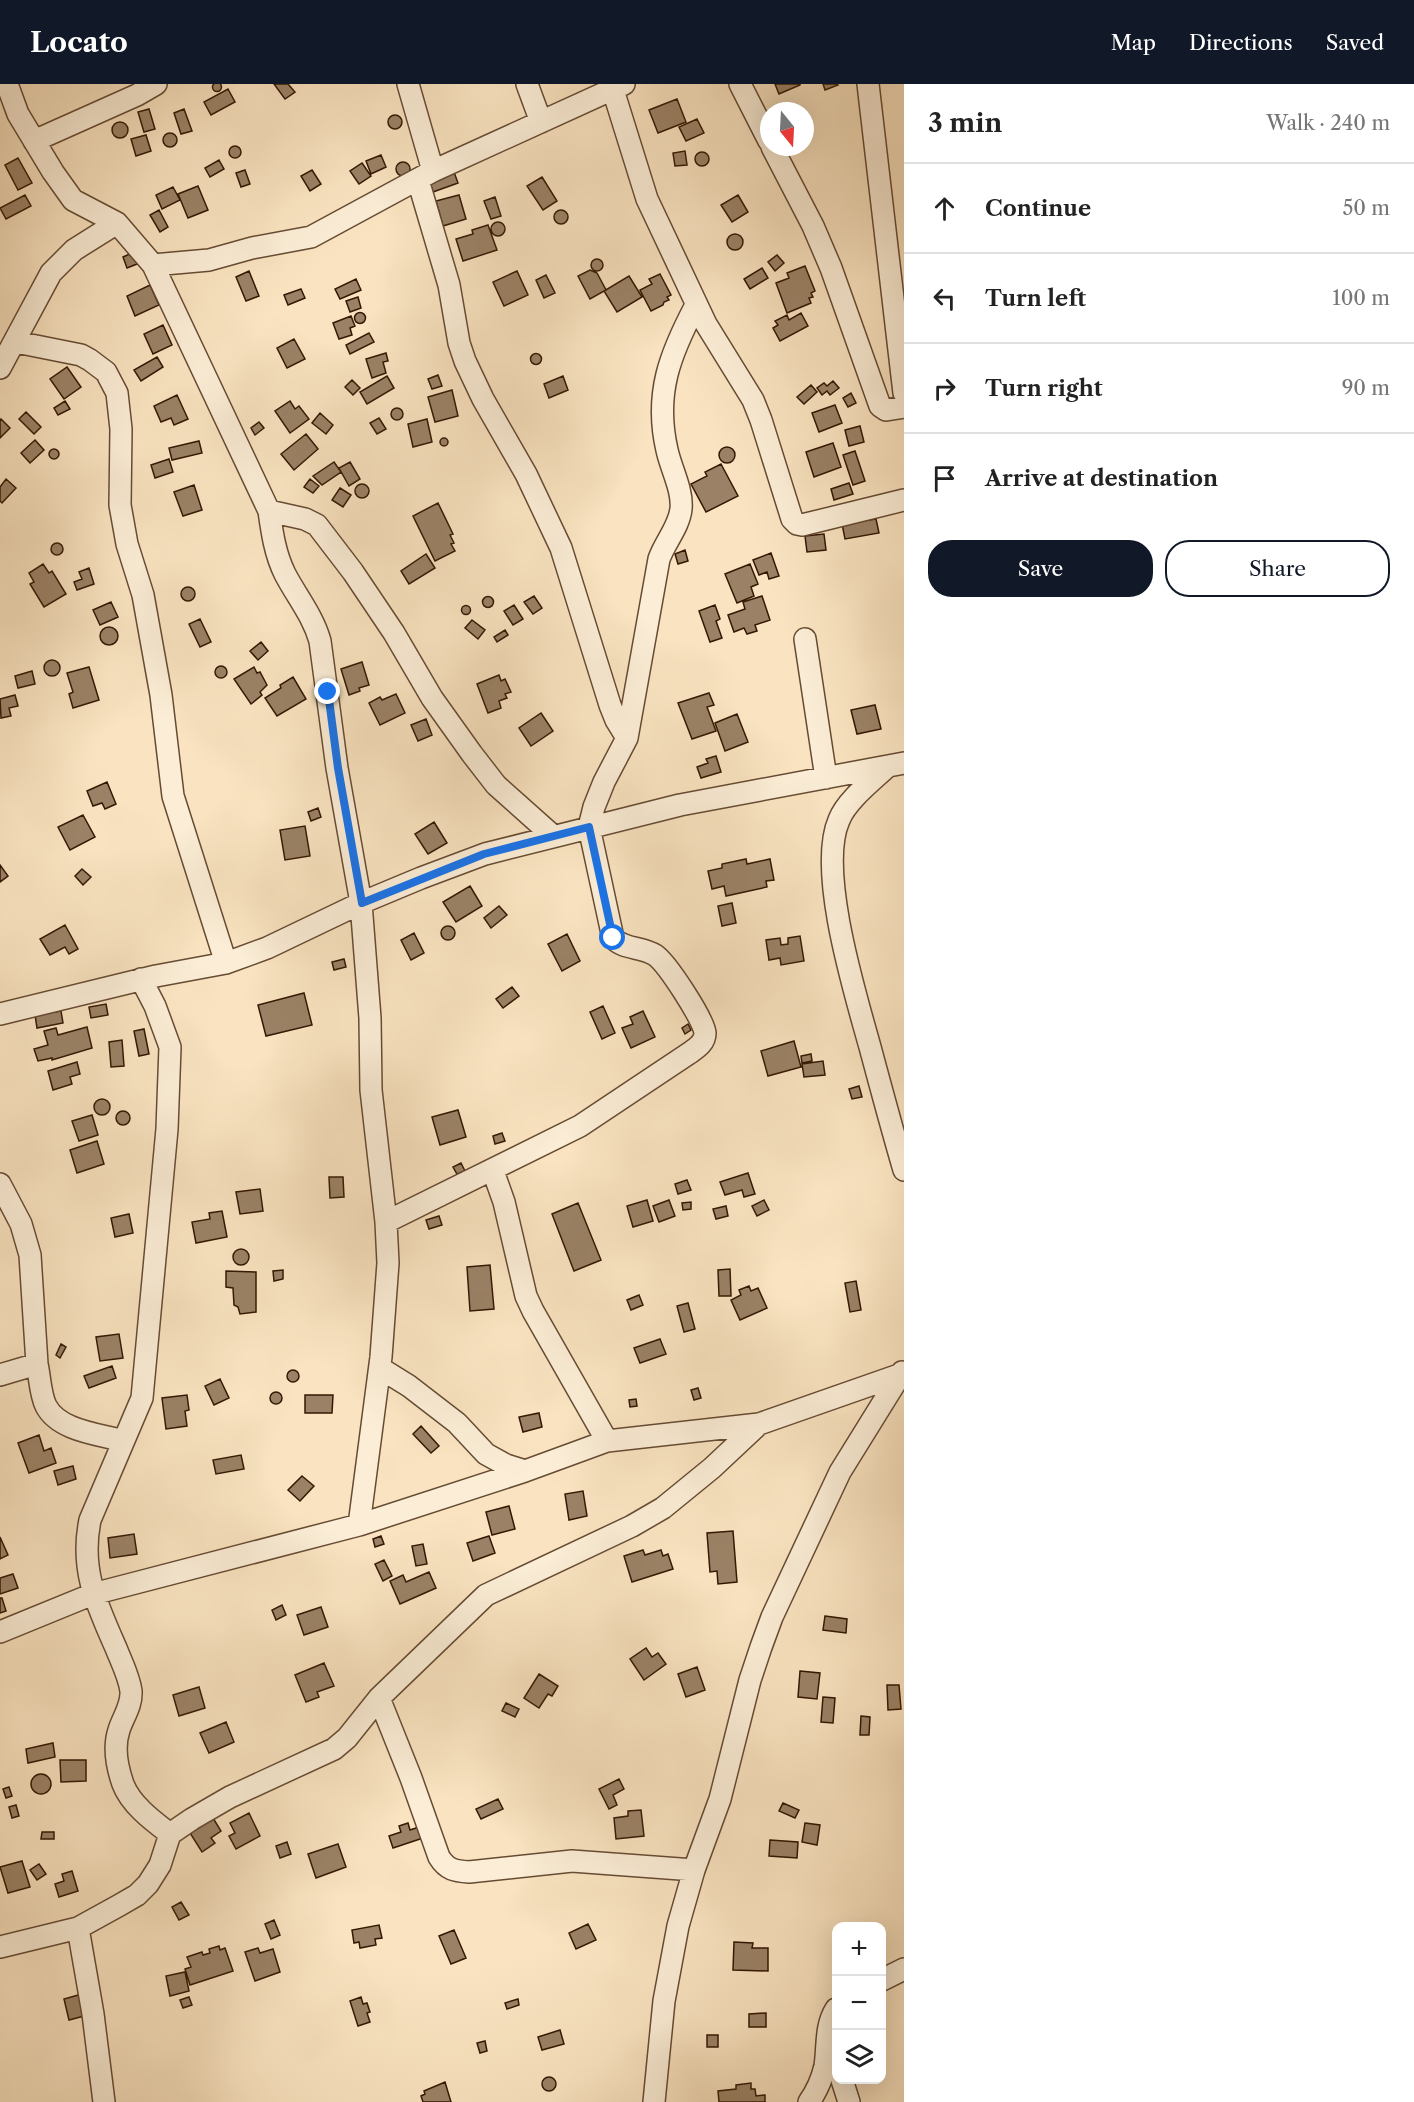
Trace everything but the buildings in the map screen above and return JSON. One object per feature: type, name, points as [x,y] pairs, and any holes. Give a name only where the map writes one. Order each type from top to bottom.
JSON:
[{"type":"street","points":[[7,84],[13,104],[34,141],[73,200],[117,223],[153,265],[219,401],[268,510],[272,537],[282,568],[309,614],[320,641],[338,768],[362,903],[370,1018],[371,1090],[386,1222],[388,1263],[380,1368],[359,1525]]},
{"type":"street","points":[[34,141],[139,89],[156,84]]},
{"type":"street","points":[[408,84],[459,343],[465,361],[483,399],[526,474],[561,548],[610,705],[627,738]]},
{"type":"street","points":[[527,84],[541,122]]},
{"type":"street","points":[[740,84],[760,123]]},
{"type":"street","points":[[868,84],[896,250],[904,393]]},
{"type":"street","points":[[153,265],[209,260],[252,248],[311,237],[426,175],[619,87],[648,199],[696,305],[753,400],[794,522],[802,525],[904,500]]},
{"type":"street","points":[[777,156],[813,226],[831,268],[880,406],[884,410],[904,407]]},
{"type":"street","points":[[0,368],[51,273],[74,250],[117,223]]},
{"type":"street","points":[[386,1222],[493,1171],[602,1114],[688,1054],[702,1043],[704,1038],[703,1027],[666,966],[656,956],[643,949],[623,946],[613,938],[589,827],[604,783],[627,738],[659,559],[678,522],[681,511],[680,495],[664,436],[665,385],[672,355],[696,305]]},
{"type":"street","points":[[16,342],[90,360],[106,372],[117,393],[121,429],[120,505],[127,544],[143,595],[160,695],[172,796],[226,963]]},
{"type":"street","points":[[268,510],[305,519],[317,525],[359,580],[394,633],[432,698],[472,754],[496,785],[552,836]]},
{"type":"street","points":[[805,639],[826,778]]},
{"type":"street","points":[[0,1014],[141,979],[226,963],[267,948],[362,903],[484,854],[680,805],[896,764]]},
{"type":"street","points":[[896,764],[849,805],[840,817],[835,831],[833,850],[834,886],[848,964],[904,1170]]},
{"type":"street","points":[[141,979],[155,1006],[170,1047],[167,1129],[142,1398],[90,1520],[86,1556],[93,1594],[121,1659],[131,1692],[130,1702],[116,1744],[116,1757],[124,1786],[138,1807],[170,1834]]},
{"type":"street","points":[[493,1171],[504,1202],[526,1296],[607,1441]]},
{"type":"street","points":[[0,1184],[21,1224],[30,1255],[38,1364],[46,1407],[54,1416],[74,1427],[123,1441]]},
{"type":"street","points":[[0,1375],[38,1364]]},
{"type":"street","points":[[380,1368],[409,1386],[457,1423],[486,1454],[506,1465],[525,1471]]},
{"type":"street","points":[[0,1632],[93,1594],[359,1525],[525,1471],[607,1441],[759,1424],[902,1372]]},
{"type":"street","points":[[654,2102],[664,2001],[678,1926],[694,1869],[720,1798],[750,1680],[772,1617],[840,1472],[902,1372]]},
{"type":"street","points":[[0,1947],[78,1928],[127,1900],[148,1884],[159,1865],[170,1834],[230,1797],[334,1749],[347,1738],[379,1698],[486,1595],[632,1526],[663,1508],[712,1468],[759,1424]]},
{"type":"street","points":[[379,1698],[439,1857],[445,1866],[453,1871],[469,1872],[572,1861],[694,1869]]},
{"type":"street","points":[[78,1928],[93,2014],[104,2102]]},
{"type":"street","points":[[886,1978],[904,1969]]},
{"type":"street","points":[[809,2102],[816,2092],[824,2068],[828,2026],[832,2018]]},
{"type":"street","points":[[828,2039],[832,2050]]},
{"type":"street","points":[[844,2084],[849,2102]]},
{"type":"route","points":[[328,692],[338,768],[362,903],[484,854],[589,827],[613,938]]}]
